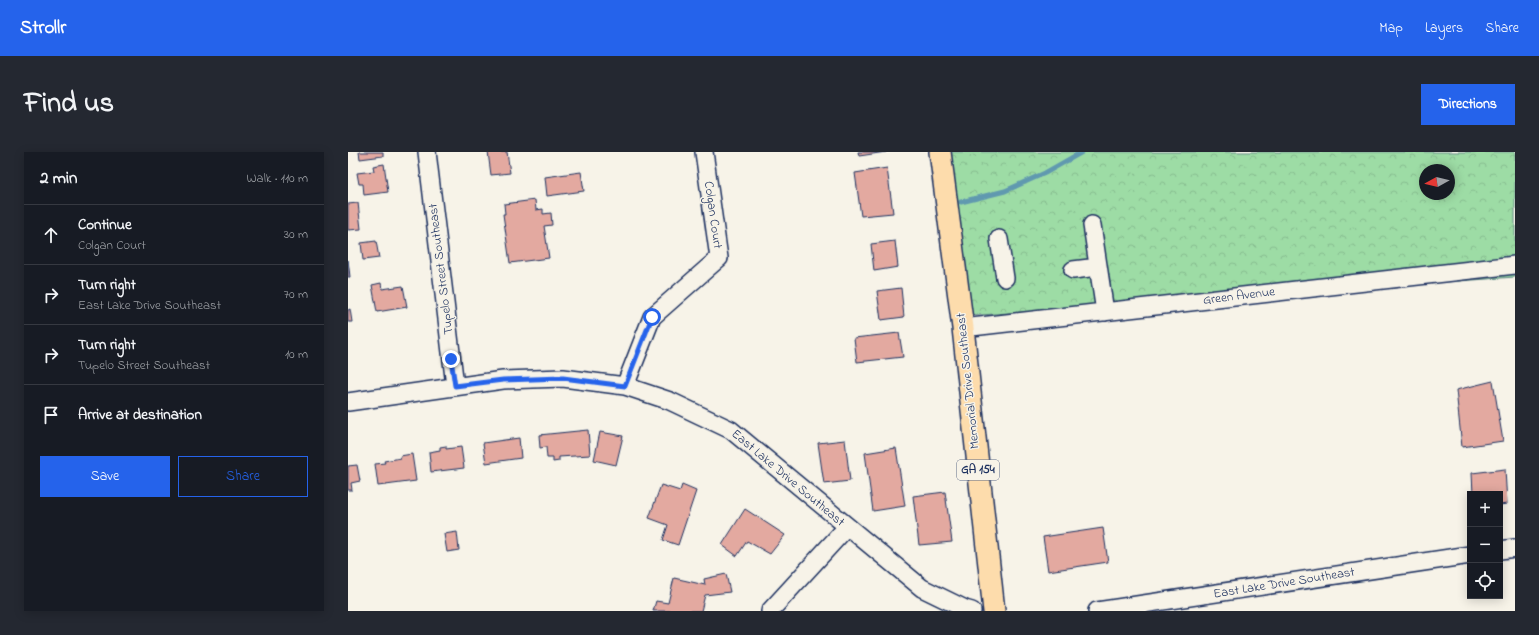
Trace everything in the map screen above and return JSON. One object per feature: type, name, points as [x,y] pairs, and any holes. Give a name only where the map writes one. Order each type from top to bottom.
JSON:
[{"type":"main road","name":"Memorial Drive Southeast","points":[[940,152],[963,328],[994,611]]},
{"type":"street","name":"Tupelo Street Southeast","points":[[427,152],[455,386]]},
{"type":"street","name":"Colgan Court","points":[[625,386],[652,317],[719,258],[704,152]]},
{"type":"street","points":[[1092,225],[1105,312]]},
{"type":"street","points":[[999,239],[1005,278]]},
{"type":"street","name":"Green Avenue","points":[[963,328],[1515,265]]},
{"type":"street","points":[[1073,270],[1098,267]]},
{"type":"street","name":"East Lake Drive Southeast","points":[[348,402],[503,380],[563,378],[625,386],[670,401],[730,430],[922,588],[972,611]]},
{"type":"street","points":[[770,611],[847,527]]},
{"type":"street","points":[[1503,550],[1515,548]]},
{"type":"street","name":"East Lake Drive Southeast","points":[[1097,611],[1186,604],[1467,556]]},
{"type":"green space","points":[[931,152],[1515,152],[1515,277],[952,317]]},
{"type":"building","points":[[359,152],[383,152],[383,156],[360,159]]},
{"type":"building","points":[[488,152],[507,152],[510,173],[491,175]]},
{"type":"building","points":[[858,152],[886,152],[859,156]]},
{"type":"building","points":[[384,164],[388,192],[364,195],[363,184],[359,184],[357,173],[374,171],[373,166]]},
{"type":"building","points":[[887,168],[893,213],[861,216],[855,173]]},
{"type":"building","points":[[581,172],[584,191],[547,196],[545,177]]},
{"type":"building","points":[[535,200],[536,210],[543,209],[543,214],[551,213],[552,225],[544,226],[549,258],[510,263],[503,214],[505,214],[504,204]]},
{"type":"building","points":[[358,203],[361,229],[348,230],[348,204]]},
{"type":"building","points":[[376,241],[379,258],[363,260],[361,243]]},
{"type":"building","points":[[895,241],[898,267],[874,271],[871,244]]},
{"type":"building","points":[[348,260],[350,277],[348,277]]},
{"type":"building","points":[[381,283],[382,289],[403,286],[407,307],[377,312],[372,285]]},
{"type":"building","points":[[901,288],[904,317],[881,320],[877,291]]},
{"type":"building","points":[[350,309],[352,322],[348,322],[348,310]]},
{"type":"building","points":[[899,333],[903,357],[857,362],[854,338]]},
{"type":"building","points":[[1493,381],[1503,441],[1462,447],[1456,390]]},
{"type":"building","points":[[588,430],[590,455],[559,457],[559,461],[553,462],[553,458],[547,458],[546,447],[540,448],[539,435]]},
{"type":"building","points":[[600,432],[623,436],[616,465],[594,460]]},
{"type":"building","points":[[519,438],[521,458],[486,463],[483,443]]},
{"type":"building","points":[[845,440],[850,481],[824,484],[818,443]]},
{"type":"building","points":[[446,446],[446,449],[461,447],[464,468],[431,472],[429,452],[440,450],[440,447]]},
{"type":"building","points":[[896,448],[905,506],[873,511],[865,453]]},
{"type":"building","points":[[412,454],[416,481],[378,486],[375,464],[385,463],[384,461],[401,458],[400,456]]},
{"type":"building","points":[[357,465],[360,481],[351,483],[352,490],[348,490],[348,466]]},
{"type":"building","points":[[1505,469],[1507,504],[1503,505],[1503,491],[1473,491],[1472,473]]},
{"type":"building","points":[[661,485],[680,491],[682,485],[696,491],[678,545],[663,540],[668,525],[649,518]]},
{"type":"building","points":[[945,492],[952,542],[919,545],[913,496]]},
{"type":"building","points":[[745,509],[785,535],[770,554],[747,541],[737,556],[722,545]]},
{"type":"building","points":[[1103,528],[1108,562],[1048,571],[1043,537]]},
{"type":"building","points":[[457,532],[459,550],[447,552],[444,534]]},
{"type":"building","points":[[726,574],[730,592],[705,595],[701,611],[653,611],[656,601],[668,603],[674,578],[705,585],[704,579]]},
{"type":"waterway","points":[[961,202],[1005,191],[1045,173],[1082,152]]},
{"type":"route","points":[[451,359],[455,386],[516,379],[563,378],[625,386],[652,317]]}]
